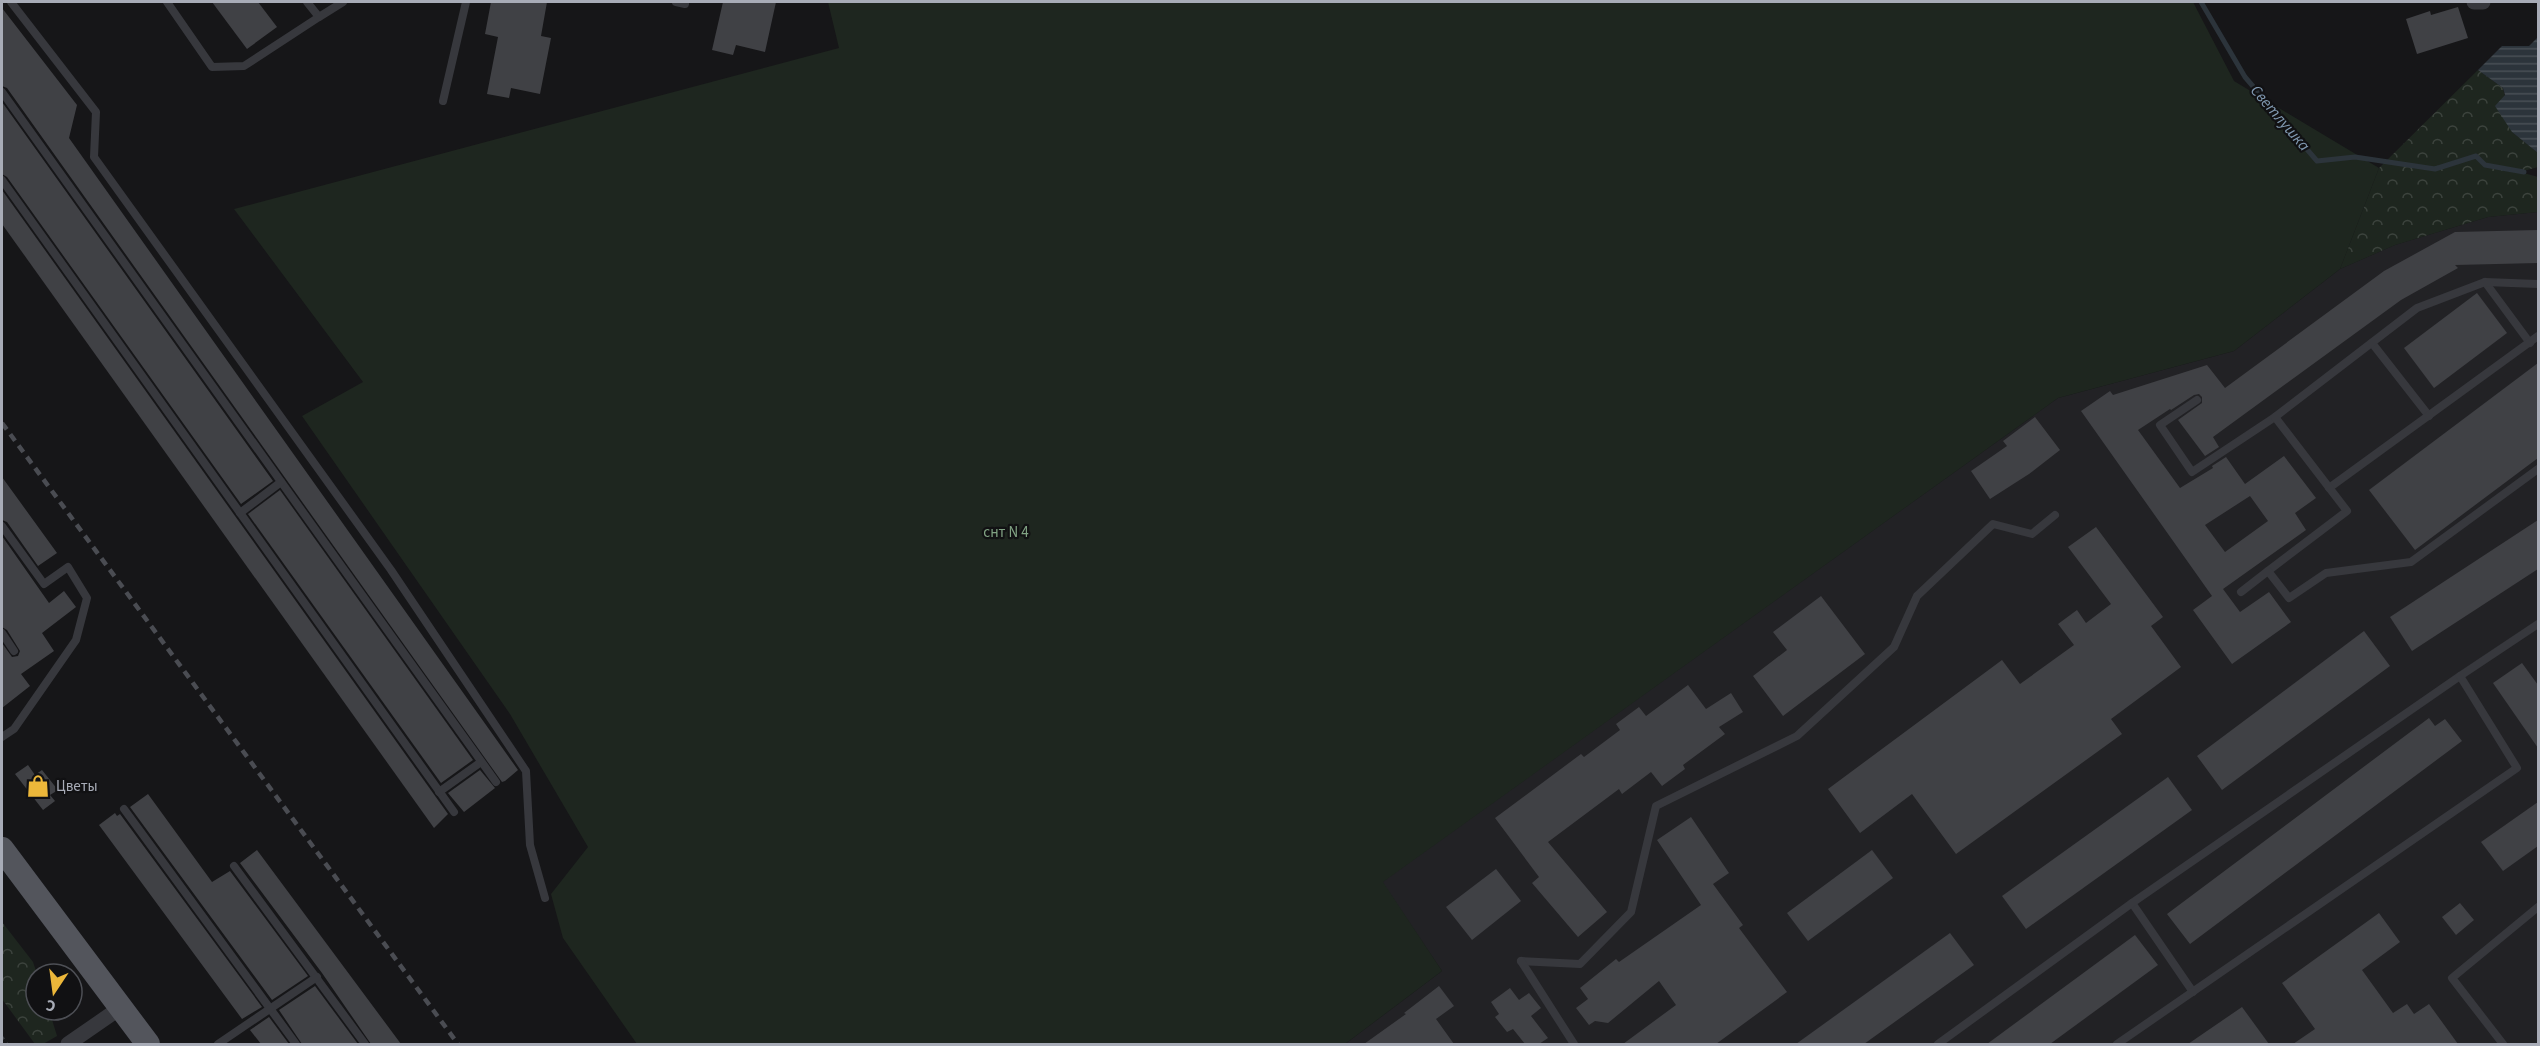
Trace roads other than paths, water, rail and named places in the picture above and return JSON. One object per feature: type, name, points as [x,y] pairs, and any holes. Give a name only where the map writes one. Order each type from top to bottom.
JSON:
[{"type":"main road","points":[[2,849],[148,1044]]},
{"type":"street","points":[[2474,2],[2483,2]]},
{"type":"street","points":[[68,1044],[120,1008]]},
{"type":"lane","points":[[11,2],[96,112],[94,157],[391,570],[526,771],[530,845],[545,898]]},
{"type":"lane","points":[[166,2],[212,68],[244,66],[343,2]]},
{"type":"lane","points":[[307,2],[319,17]]},
{"type":"lane","points":[[443,101],[466,2]]},
{"type":"lane","points":[[2,92],[496,782]]},
{"type":"lane","points":[[2,180],[454,812]]},
{"type":"lane","points":[[2485,282],[2530,343]]},
{"type":"lane","points":[[2197,400],[2160,425],[2192,472],[2275,417],[2417,308],[2485,282],[2538,284]]},
{"type":"lane","points":[[2329,488],[2538,336]]},
{"type":"lane","points":[[2372,343],[2429,416]]},
{"type":"lane","points":[[2241,592],[2347,511],[2275,417]]},
{"type":"lane","points":[[2268,571],[2289,598],[2326,573],[2411,562],[2538,468]]},
{"type":"lane","points":[[240,513],[281,482]]},
{"type":"lane","points":[[1574,1044],[1521,961],[1580,964],[1631,912],[1656,806],[1797,736],[1893,647],[1917,596],[1993,524],[2032,534],[2055,515]]},
{"type":"lane","points":[[2,526],[44,585],[68,567],[87,598],[76,640],[14,729],[2,736]]},
{"type":"lane","points":[[1938,1044],[2132,903],[2538,624]]},
{"type":"lane","points":[[2,633],[14,651]]},
{"type":"lane","points":[[2117,1044],[2517,768],[2460,676]]},
{"type":"lane","points":[[440,792],[481,762]]},
{"type":"lane","points":[[124,809],[296,1044]]},
{"type":"lane","points":[[234,866],[365,1044]]},
{"type":"lane","points":[[2132,903],[2193,992]]},
{"type":"lane","points":[[2503,1044],[2452,978],[2538,907]]},
{"type":"lane","points":[[219,1044],[317,977]]},
{"type":"waterway","name":"Светлушка","points":[[2201,2],[2245,77],[2317,161],[2355,157],[2435,169],[2476,156],[2485,165],[2524,172]]},
{"type":"railway","points":[[2,423],[458,1044]]},
{"type":"place","name":"Цветы","points":[[38,786]]},
{"type":"park label","name":"снт N 4","points":[[1006,532]]}]
